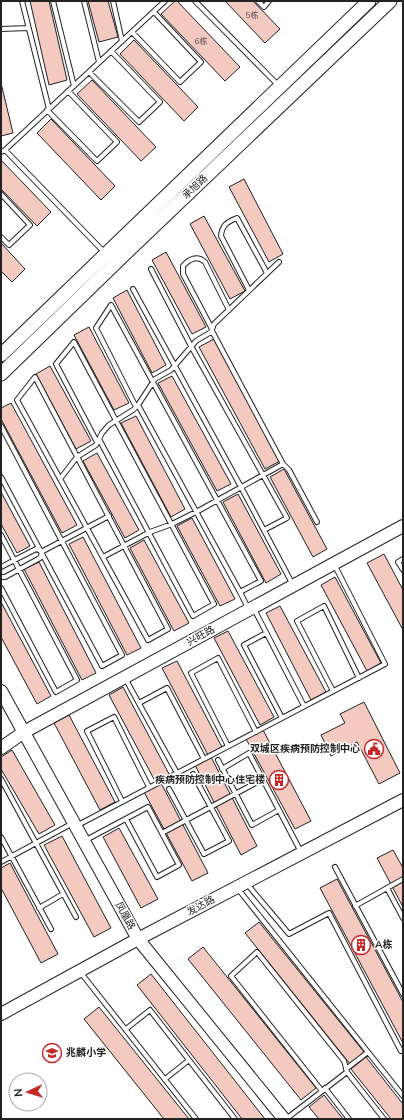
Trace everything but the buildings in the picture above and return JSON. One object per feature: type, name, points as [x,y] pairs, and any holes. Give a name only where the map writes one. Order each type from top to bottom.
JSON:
[{"type":"main road","name":"承旭路","points":[[1,374],[128,250],[390,1]]},
{"type":"main road","name":"承旭路","points":[[1,355],[367,2]]},
{"type":"street","name":"兴旺路","points":[[1,748],[24,732],[125,677],[334,564],[402,530]]},
{"type":"street","name":"凤凰路","points":[[1,691],[138,939],[284,1119]]},
{"type":"street","name":"发达路","points":[[1,1014],[138,939],[403,800]]},
{"type":"lane","points":[[22,1],[48,110],[97,162],[117,142],[68,91]]},
{"type":"lane","points":[[54,1],[74,86]]},
{"type":"lane","points":[[84,1],[99,62]]},
{"type":"lane","points":[[113,1],[122,41]]},
{"type":"lane","points":[[106,254],[3,151],[165,1]]},
{"type":"lane","points":[[195,1],[280,87]]},
{"type":"lane","points":[[258,1],[264,7],[269,1]]},
{"type":"lane","points":[[132,32],[180,82],[201,62],[154,12]]},
{"type":"lane","points":[[1,29],[28,28]]},
{"type":"lane","points":[[89,72],[139,122],[160,102],[111,51]]},
{"type":"lane","points":[[1,194],[30,225],[9,245],[1,237]]},
{"type":"lane","points":[[249,290],[220,236],[222,230],[229,221],[237,218],[267,273]]},
{"type":"lane","points":[[229,310],[205,262],[197,258],[188,261],[183,266],[183,274],[283,464],[289,470],[317,522]]},
{"type":"lane","points":[[60,479],[77,457],[96,445],[102,433],[110,425],[137,406],[155,379],[170,370],[196,341],[212,330],[214,324],[279,262]]},
{"type":"lane","points":[[151,269],[191,346],[287,518],[264,530]]},
{"type":"lane","points":[[133,289],[293,586]]},
{"type":"lane","points":[[240,592],[261,581],[110,305],[96,328],[137,406],[240,592],[266,633],[304,706]]},
{"type":"lane","points":[[74,342],[115,421],[214,604],[193,616],[149,532],[56,364],[74,342]]},
{"type":"lane","points":[[35,377],[77,457],[168,629],[148,640],[17,400],[35,377]]},
{"type":"lane","points":[[1,426],[122,655],[102,666],[1,477]]},
{"type":"lane","points":[[103,557],[149,532],[171,524],[196,512],[283,464]]},
{"type":"lane","points":[[41,552],[109,516]]},
{"type":"lane","points":[[1,536],[77,680],[56,692],[1,588]]},
{"type":"lane","points":[[1,567],[36,549],[41,552]]},
{"type":"lane","points":[[1,577],[5,577],[40,558],[41,552]]},
{"type":"lane","points":[[403,559],[398,562],[403,570]]},
{"type":"lane","points":[[1,862],[36,843],[122,802],[385,664],[334,564]]},
{"type":"lane","points":[[333,691],[297,620],[324,606],[359,678]]},
{"type":"lane","points":[[266,633],[244,645],[282,718]]},
{"type":"lane","points":[[228,746],[191,674],[218,658],[256,732]]},
{"type":"lane","points":[[125,677],[177,773]]},
{"type":"lane","points":[[139,703],[167,688],[204,759]]},
{"type":"lane","points":[[122,802],[87,731],[114,717],[149,788]]},
{"type":"lane","points":[[222,769],[249,753],[301,853]]},
{"type":"lane","points":[[218,760],[252,825],[279,810]]},
{"type":"lane","points":[[170,789],[204,854],[229,841],[193,774]]},
{"type":"lane","points":[[1,779],[76,917]]},
{"type":"lane","points":[[162,833],[263,779]]},
{"type":"lane","points":[[84,841],[148,807],[179,865],[157,877],[126,819]]},
{"type":"lane","points":[[1,838],[50,929]]},
{"type":"lane","points":[[334,867],[403,994]]},
{"type":"lane","points":[[355,906],[403,879]]},
{"type":"lane","points":[[241,885],[289,934],[329,913],[401,1051],[403,1050]]},
{"type":"lane","points":[[241,885],[403,1096]]},
{"type":"lane","points":[[387,888],[403,918]]},
{"type":"lane","points":[[39,908],[63,894]]},
{"type":"lane","points":[[349,1119],[231,976],[257,952],[344,1061],[346,1071],[384,1119]]},
{"type":"lane","points":[[80,971],[196,1119]]},
{"type":"lane","points":[[126,1029],[150,1010],[235,1119]]},
{"type":"lane","points":[[284,1119],[324,1090],[368,1052]]},
{"type":"lane","points":[[165,1079],[189,1060]]},
{"type":"place","name":"双城区疾病预防控制中心","points":[[374,749]]},
{"type":"place","name":"疾病预防控制中心住宅楼","points":[[279,780]]},
{"type":"place","name":"A栋","points":[[361,945]]},
{"type":"place","name":"兆麟小学","points":[[52,1053]]}]
